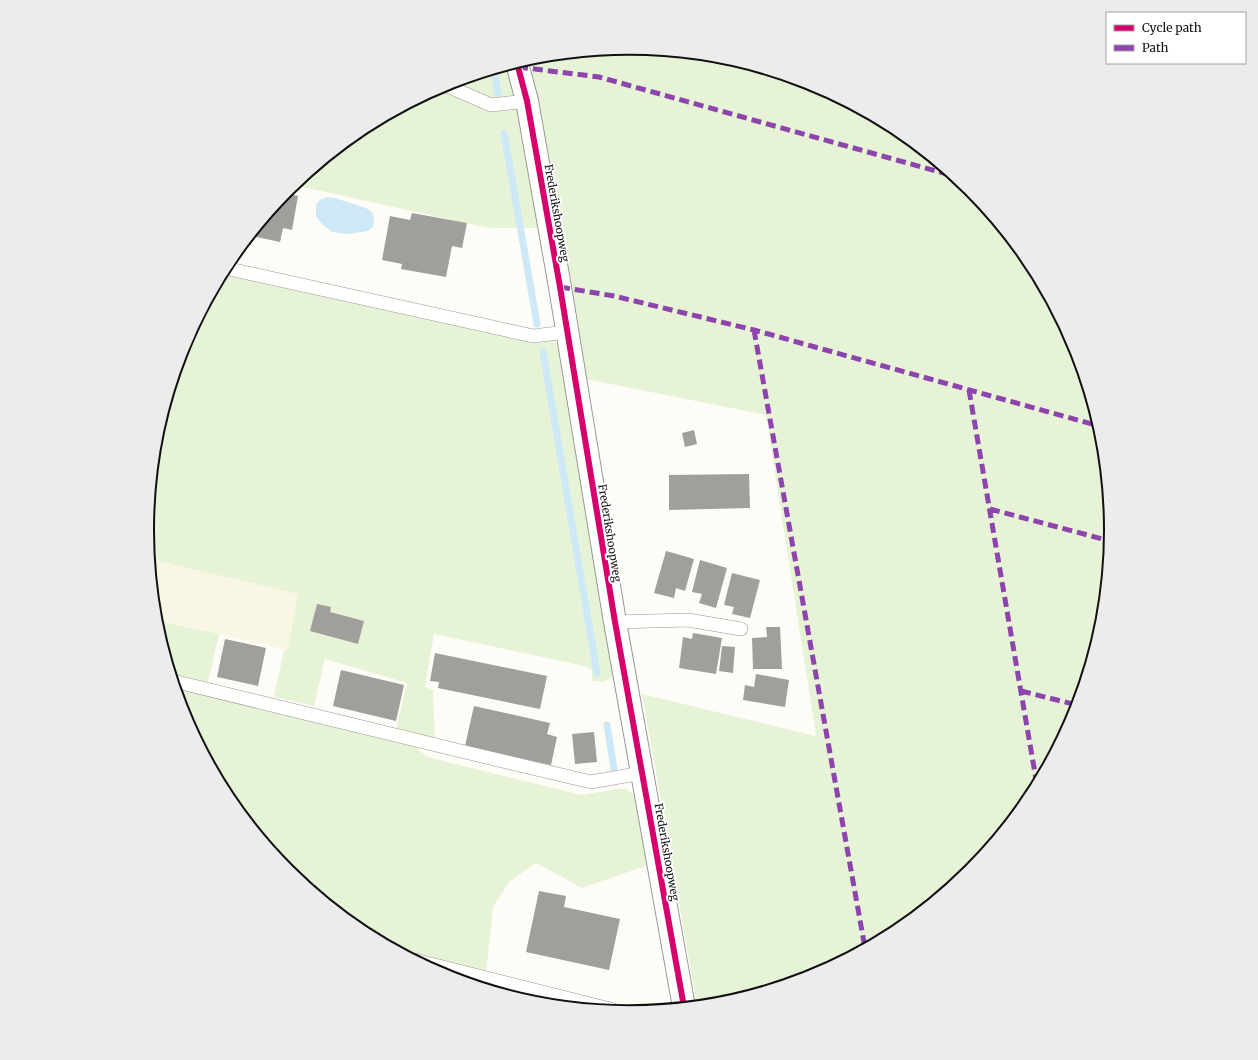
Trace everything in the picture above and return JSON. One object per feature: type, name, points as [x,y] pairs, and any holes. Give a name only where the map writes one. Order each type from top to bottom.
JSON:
[{"type":"street","name":"Frederikshoopweg","points":[[518,68],[527,101],[560,287],[566,332],[615,622],[683,1002]]},
{"type":"lane","points":[[454,88],[491,105],[527,101]]},
{"type":"lane","points":[[232,270],[533,336],[566,332]]},
{"type":"lane","points":[[615,622],[688,620],[741,629]]},
{"type":"lane","points":[[179,682],[591,782],[642,773]]},
{"type":"lane","points":[[442,967],[585,1003]]},
{"type":"shaded area","points":[[155,560],[299,594],[288,650],[163,621]]},
{"type":"green space","points":[[598,56],[660,56],[722,64],[782,80],[839,104],[893,135],[918,153],[965,194],[1006,241],[1024,266],[1040,292],[1068,348],[1088,407],[1095,437],[1103,499],[1103,561],[1100,592],[1095,623],[1079,683],[1068,712],[1040,768],[1006,819],[986,843],[965,866],[918,907],[893,925],[839,956],[782,980],[752,989],[696,1000],[642,694],[816,736],[766,415],[586,379],[531,65],[567,59]]},
{"type":"green space","points":[[512,70],[515,91],[511,97],[493,100],[459,86]]},
{"type":"green space","points":[[446,91],[486,110],[519,109],[540,228],[489,228],[301,187],[340,153],[365,135],[419,104]]},
{"type":"green space","points":[[228,275],[534,342],[547,339],[559,344],[618,673],[604,682],[592,681],[592,670],[585,666],[434,634],[425,687],[433,690],[435,740],[396,730],[407,683],[325,659],[314,706],[274,697],[284,650],[288,650],[298,594],[155,560],[155,499],[158,468],[170,407],[190,348],[203,320]]},
{"type":"green space","points":[[163,622],[219,634],[208,682],[177,675]]},
{"type":"green space","points":[[181,689],[416,747],[427,757],[581,795],[617,789],[626,789],[633,794],[638,800],[651,864],[582,888],[536,863],[509,882],[493,907],[486,974],[427,959],[391,941],[340,907],[293,866],[252,819],[234,794],[203,740]]},
{"type":"water","points":[[327,197],[335,198],[366,208],[373,213],[373,227],[368,231],[348,234],[332,232],[322,224],[316,216],[316,205],[320,200]]},
{"type":"building","points":[[292,195],[298,196],[292,230],[283,228],[280,242],[256,237]]},
{"type":"building","points":[[412,213],[467,223],[462,248],[452,246],[446,277],[401,269],[402,264],[382,260],[390,216],[410,220]]},
{"type":"building","points":[[694,430],[697,444],[685,447],[682,433]]},
{"type":"building","points":[[749,474],[750,508],[669,510],[669,475]]},
{"type":"building","points":[[666,551],[694,559],[685,591],[676,588],[674,598],[654,593]]},
{"type":"building","points":[[700,560],[727,568],[716,608],[699,603],[702,594],[692,592]]},
{"type":"building","points":[[732,573],[760,580],[750,618],[732,614],[734,607],[724,605]]},
{"type":"building","points":[[317,604],[331,607],[330,612],[364,621],[358,644],[310,631]]},
{"type":"building","points":[[766,627],[780,627],[782,669],[753,669],[752,638],[767,637]]},
{"type":"building","points":[[693,633],[722,638],[716,674],[679,668],[683,637],[692,639]]},
{"type":"building","points":[[225,639],[266,648],[258,686],[217,677]]},
{"type":"building","points":[[722,646],[735,647],[733,673],[719,671]]},
{"type":"building","points":[[435,653],[547,676],[540,709],[438,688],[439,682],[430,681]]},
{"type":"building","points":[[341,670],[404,685],[396,721],[333,706]]},
{"type":"building","points":[[756,674],[789,680],[785,707],[743,700],[745,685],[754,687]]},
{"type":"building","points":[[474,706],[550,723],[547,734],[557,737],[551,765],[465,746]]},
{"type":"building","points":[[594,732],[597,762],[575,764],[572,734]]},
{"type":"building","points":[[539,891],[566,896],[564,907],[620,919],[609,970],[526,952]]},
{"type":"waterway","points":[[495,74],[498,93]]},
{"type":"waterway","points":[[504,133],[537,324]]},
{"type":"waterway","points":[[543,352],[597,673]]},
{"type":"waterway","points":[[607,725],[614,769]]},
{"type":"marked path","points":[[521,67],[599,77],[941,172]]},
{"type":"marked path","points":[[560,287],[614,296],[754,330],[1092,424]]},
{"type":"marked path","points":[[754,330],[864,942]]},
{"type":"marked path","points":[[969,390],[1035,776]]},
{"type":"marked path","points":[[990,509],[1104,539]]},
{"type":"marked path","points":[[1021,691],[1071,704]]},
{"type":"cycle path","points":[[518,68],[527,101],[560,287],[615,622],[683,1002]]}]
